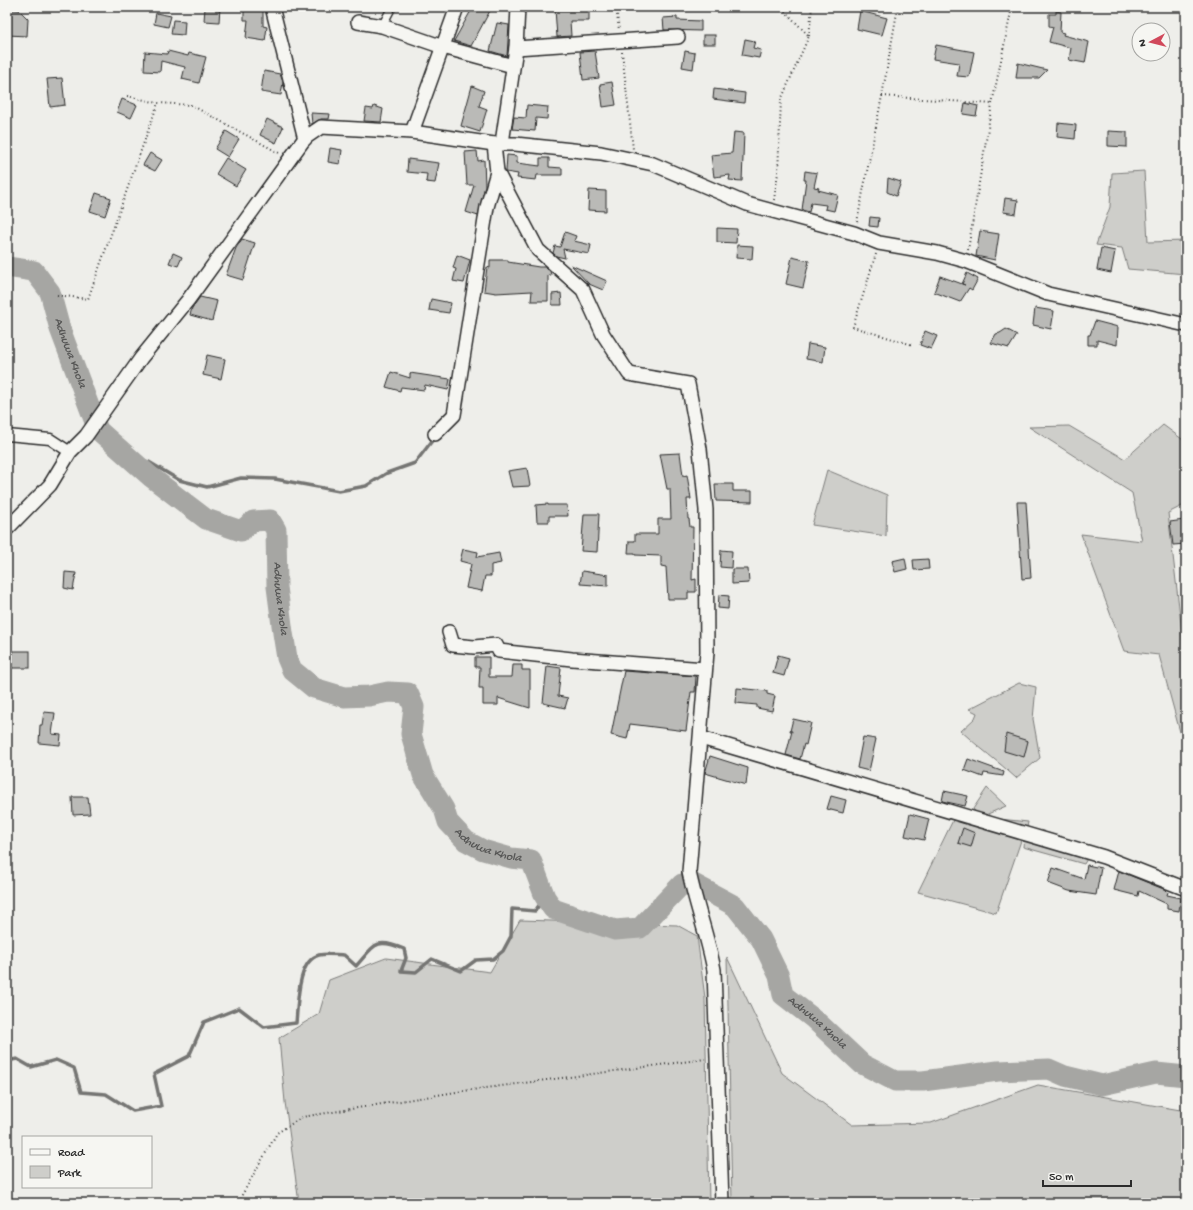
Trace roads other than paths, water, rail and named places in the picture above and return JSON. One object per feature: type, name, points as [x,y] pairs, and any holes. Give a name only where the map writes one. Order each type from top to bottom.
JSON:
[{"type":"street","points":[[272,7],[305,139]]},
{"type":"street","points":[[412,132],[457,7]]},
{"type":"street","points":[[435,434],[454,415],[487,207],[498,172],[498,144],[516,48],[518,7]]},
{"type":"street","points":[[358,22],[382,26],[443,47],[513,66]]},
{"type":"street","points":[[516,48],[678,37]]},
{"type":"street","points":[[7,529],[50,486],[70,452],[86,436],[140,358],[188,300],[305,139],[321,127],[412,132],[498,144],[601,153],[653,164],[748,204],[773,209],[830,228],[854,233],[879,243],[937,253],[966,261],[1048,294],[1186,326]]},
{"type":"street","points":[[498,172],[538,250],[583,290],[603,334],[629,374],[688,384],[700,449],[706,510],[705,669],[701,738],[689,872],[694,897],[708,939],[714,970],[722,1203]]},
{"type":"street","points":[[7,435],[50,439],[70,452]]},
{"type":"street","points":[[449,632],[453,645],[474,647],[496,645],[499,651],[572,659],[705,669]]},
{"type":"street","points":[[701,738],[1104,857],[1186,889]]},
{"type":"lane","points":[[382,26],[392,7]]},
{"type":"waterway","name":"Adhuwa Khola","points":[[7,267],[34,271],[50,292],[60,329],[98,430],[151,477],[206,519],[241,531],[253,521],[270,520],[276,530],[277,587],[287,658],[292,670],[314,688],[344,697],[369,696],[388,692],[408,693],[414,707],[411,734],[423,775],[444,809],[448,822],[466,841],[483,850],[511,858],[531,860],[545,897],[553,909],[615,930],[640,928],[682,884],[692,883],[735,906],[761,939],[779,976],[783,995],[814,1019],[862,1064],[895,1081],[923,1081],[998,1071],[1049,1069],[1065,1076],[1102,1085],[1156,1073],[1186,1076]]},
{"type":"waterway","points":[[130,457],[149,462],[179,480],[207,487],[241,478],[275,479],[339,491],[366,486],[387,473],[415,463],[435,437]]},
{"type":"waterway","points":[[7,1061],[17,1059],[31,1067],[56,1060],[74,1068],[81,1092],[106,1094],[133,1111],[161,1106],[154,1074],[189,1056],[204,1022],[239,1008],[264,1027],[296,1023],[298,995],[306,965],[319,955],[344,955],[356,966],[376,945],[387,944],[404,949],[406,958],[401,971],[416,972],[432,959],[461,971],[476,960],[493,959],[503,951],[511,936],[512,909],[535,911],[545,897]]}]
